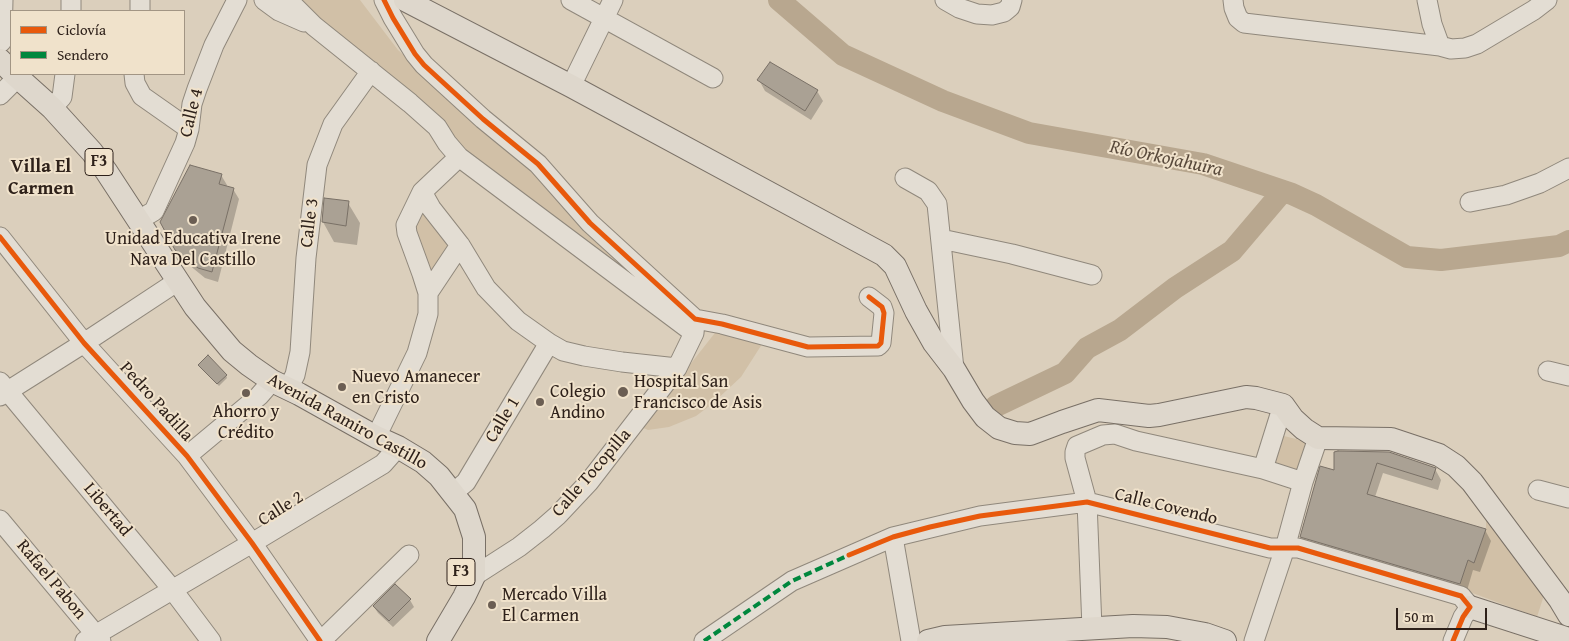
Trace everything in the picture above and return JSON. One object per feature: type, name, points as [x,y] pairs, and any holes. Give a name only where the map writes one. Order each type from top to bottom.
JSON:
[{"type":"main road","points":[[405,0],[571,86],[884,255],[895,266],[934,343],[954,369],[985,417],[999,428],[1015,433],[1030,434],[1098,410],[1149,416],[1246,397],[1283,405],[1293,419],[1318,438],[1391,440],[1439,455],[1456,466],[1472,482],[1560,600],[1569,615]]},
{"type":"main road","name":"Avenida Ramiro Castillo","points":[[0,60],[10,69]]},
{"type":"main road","name":"Avenida Ramiro Castillo","points":[[16,75],[52,108],[92,152],[139,220],[195,307],[232,351],[249,365],[280,384],[423,462],[439,476],[465,509],[474,536],[474,576],[438,641]]},
{"type":"main road","name":"F3","points":[[422,641],[446,607],[459,582],[463,563],[462,542],[455,513],[453,493]]},
{"type":"main road","name":"Calle Covendo","points":[[1470,607],[1569,639]]},
{"type":"main road","points":[[928,641],[945,637],[1093,634],[1132,626],[1167,628],[1205,634],[1225,641]]},
{"type":"street","points":[[0,43],[2,41],[3,0]]},
{"type":"street","name":"Calle 4","points":[[139,220],[154,211],[185,143],[192,104],[197,89],[214,45],[237,0]]},
{"type":"street","points":[[264,0],[279,11],[314,26]]},
{"type":"street","points":[[288,0],[314,26],[437,127],[459,157],[695,326],[722,324],[808,347],[878,346],[882,343],[884,313],[882,307],[869,297]]},
{"type":"street","points":[[384,0],[406,40],[424,65],[483,119],[538,164],[590,223],[695,326]]},
{"type":"street","points":[[571,0],[713,78]]},
{"type":"street","points":[[571,86],[613,0]]},
{"type":"street","points":[[945,0],[959,8],[977,14],[992,15],[1008,6]]},
{"type":"street","points":[[1233,0],[1238,18],[1244,23],[1440,46],[1451,49],[1465,48],[1477,44],[1534,10],[1547,0]]},
{"type":"street","points":[[1427,0],[1432,24],[1440,46]]},
{"type":"street","name":"Calle 3","points":[[187,456],[260,396],[295,375],[300,352],[306,258],[317,165],[333,124],[371,71]]},
{"type":"street","points":[[0,95],[14,75]]},
{"type":"street","points":[[52,108],[62,97],[65,75]]},
{"type":"street","points":[[134,75],[135,83],[142,96],[189,129]]},
{"type":"street","points":[[376,437],[417,353],[428,314],[428,293],[406,233],[406,225],[422,192],[459,157]]},
{"type":"street","points":[[1470,202],[1506,195],[1540,183],[1569,168]]},
{"type":"street","points":[[905,178],[928,191],[937,204],[954,369]]},
{"type":"street","points":[[422,192],[431,208],[460,245],[486,288],[518,321],[549,343],[563,351],[584,356],[677,368]]},
{"type":"street","name":"Pedro Padilla","points":[[0,237],[84,343],[187,456],[252,543],[320,641]]},
{"type":"street","points":[[942,240],[1012,254],[1092,274]]},
{"type":"street","points":[[428,293],[460,245]]},
{"type":"street","points":[[2,389],[84,343],[178,281]]},
{"type":"street","name":"Calle Tocopilla","points":[[474,576],[519,547],[558,515],[589,482],[677,368],[695,326]]},
{"type":"street","name":"Calle 1","points":[[453,493],[466,482],[549,343]]},
{"type":"street","points":[[1548,371],[1569,376]]},
{"type":"street","name":"Libertad","points":[[2,389],[172,589],[211,641]]},
{"type":"street","points":[[1263,469],[1283,405]]},
{"type":"street","points":[[1093,634],[1087,502],[1075,458],[1074,452],[1077,446],[1103,435],[1115,434],[1136,441],[1263,469],[1303,482]]},
{"type":"street","points":[[1254,641],[1285,548],[1303,482],[1318,438]]},
{"type":"street","name":"Calle 2","points":[[94,639],[172,589],[383,464],[398,447]]},
{"type":"street","points":[[1538,490],[1569,498]]},
{"type":"street","name":"Calle Covendo","points":[[704,641],[792,581],[893,537],[980,516],[1087,502],[1270,548],[1298,548],[1461,596],[1470,607]]},
{"type":"street","name":"Rafael Pabon","points":[[0,520],[94,639]]},
{"type":"street","points":[[893,537],[911,641]]},
{"type":"street","points":[[320,641],[409,555]]},
{"type":"street","points":[[1453,641],[1463,617],[1470,607]]},
{"type":"shaded area","points":[[292,0],[360,0],[398,50],[525,162],[680,314],[455,144]]},
{"type":"shaded area","points":[[423,212],[449,246],[433,269],[430,269],[414,233],[416,217]]},
{"type":"shaded area","points":[[718,329],[764,341],[741,377],[696,416],[669,427],[648,430],[641,427]]},
{"type":"shaded area","points":[[1284,436],[1304,441],[1306,445],[1300,470],[1296,472],[1273,463],[1280,439]]},
{"type":"shaded area","points":[[1486,520],[1545,592],[1537,617],[1459,588],[1467,560],[1474,562],[1486,529]]},
{"type":"building","points":[[770,62],[818,90],[805,111],[757,80]]},
{"type":"building","name":"Unidad Educativa Irene Nava Del Castillo","points":[[190,165],[222,174],[219,184],[234,188],[212,272],[198,268],[175,250],[160,222]]},
{"type":"building","points":[[324,198],[349,201],[346,226],[322,222]]},
{"type":"building","points":[[208,355],[227,375],[217,384],[198,365]]},
{"type":"building","points":[[1334,452],[1389,452],[1436,468],[1432,480],[1377,463],[1367,494],[1486,529],[1474,563],[1468,560],[1460,584],[1300,537],[1320,466],[1334,470]]},
{"type":"building","points":[[395,584],[411,599],[389,621],[373,606]]},
{"type":"waterway","name":"Río Orkojahuira","points":[[779,0],[843,55],[943,101],[1029,133],[1203,164],[1292,194],[1316,205],[1407,257],[1441,260],[1559,246],[1569,241]]},
{"type":"waterway","points":[[996,406],[1065,373],[1087,348],[1120,330],[1175,288],[1232,251],[1283,191]]},
{"type":"marked path","points":[[704,641],[792,581],[849,555]]},
{"type":"cycle path","points":[[384,0],[415,54],[424,65],[483,119],[538,164],[590,223],[695,319],[722,324],[808,347],[878,346],[881,343],[884,313],[882,307],[869,297]]},
{"type":"cycle path","points":[[0,237],[84,343],[187,456],[252,543],[320,641]]},
{"type":"cycle path","points":[[849,555],[893,537],[930,527],[980,516],[1087,502],[1270,548],[1298,548],[1461,596],[1470,607],[1463,617],[1453,641]]},
{"type":"place","name":"Unidad Educativa Irene Nava Del Castillo","points":[[193,220]]},
{"type":"place","name":"Nuevo Amanecer en Cristo","points":[[342,387]]},
{"type":"place","name":"Hospital San Francisco de Asis","points":[[623,392]]},
{"type":"place","name":"Ahorro y Crédito","points":[[246,393]]},
{"type":"place","name":"Colegio Andino","points":[[540,402]]},
{"type":"place","name":"Mercado Villa El Carmen","points":[[492,605]]},
{"type":"district","name":"Villa El Carmen","points":[[41,178]]}]
